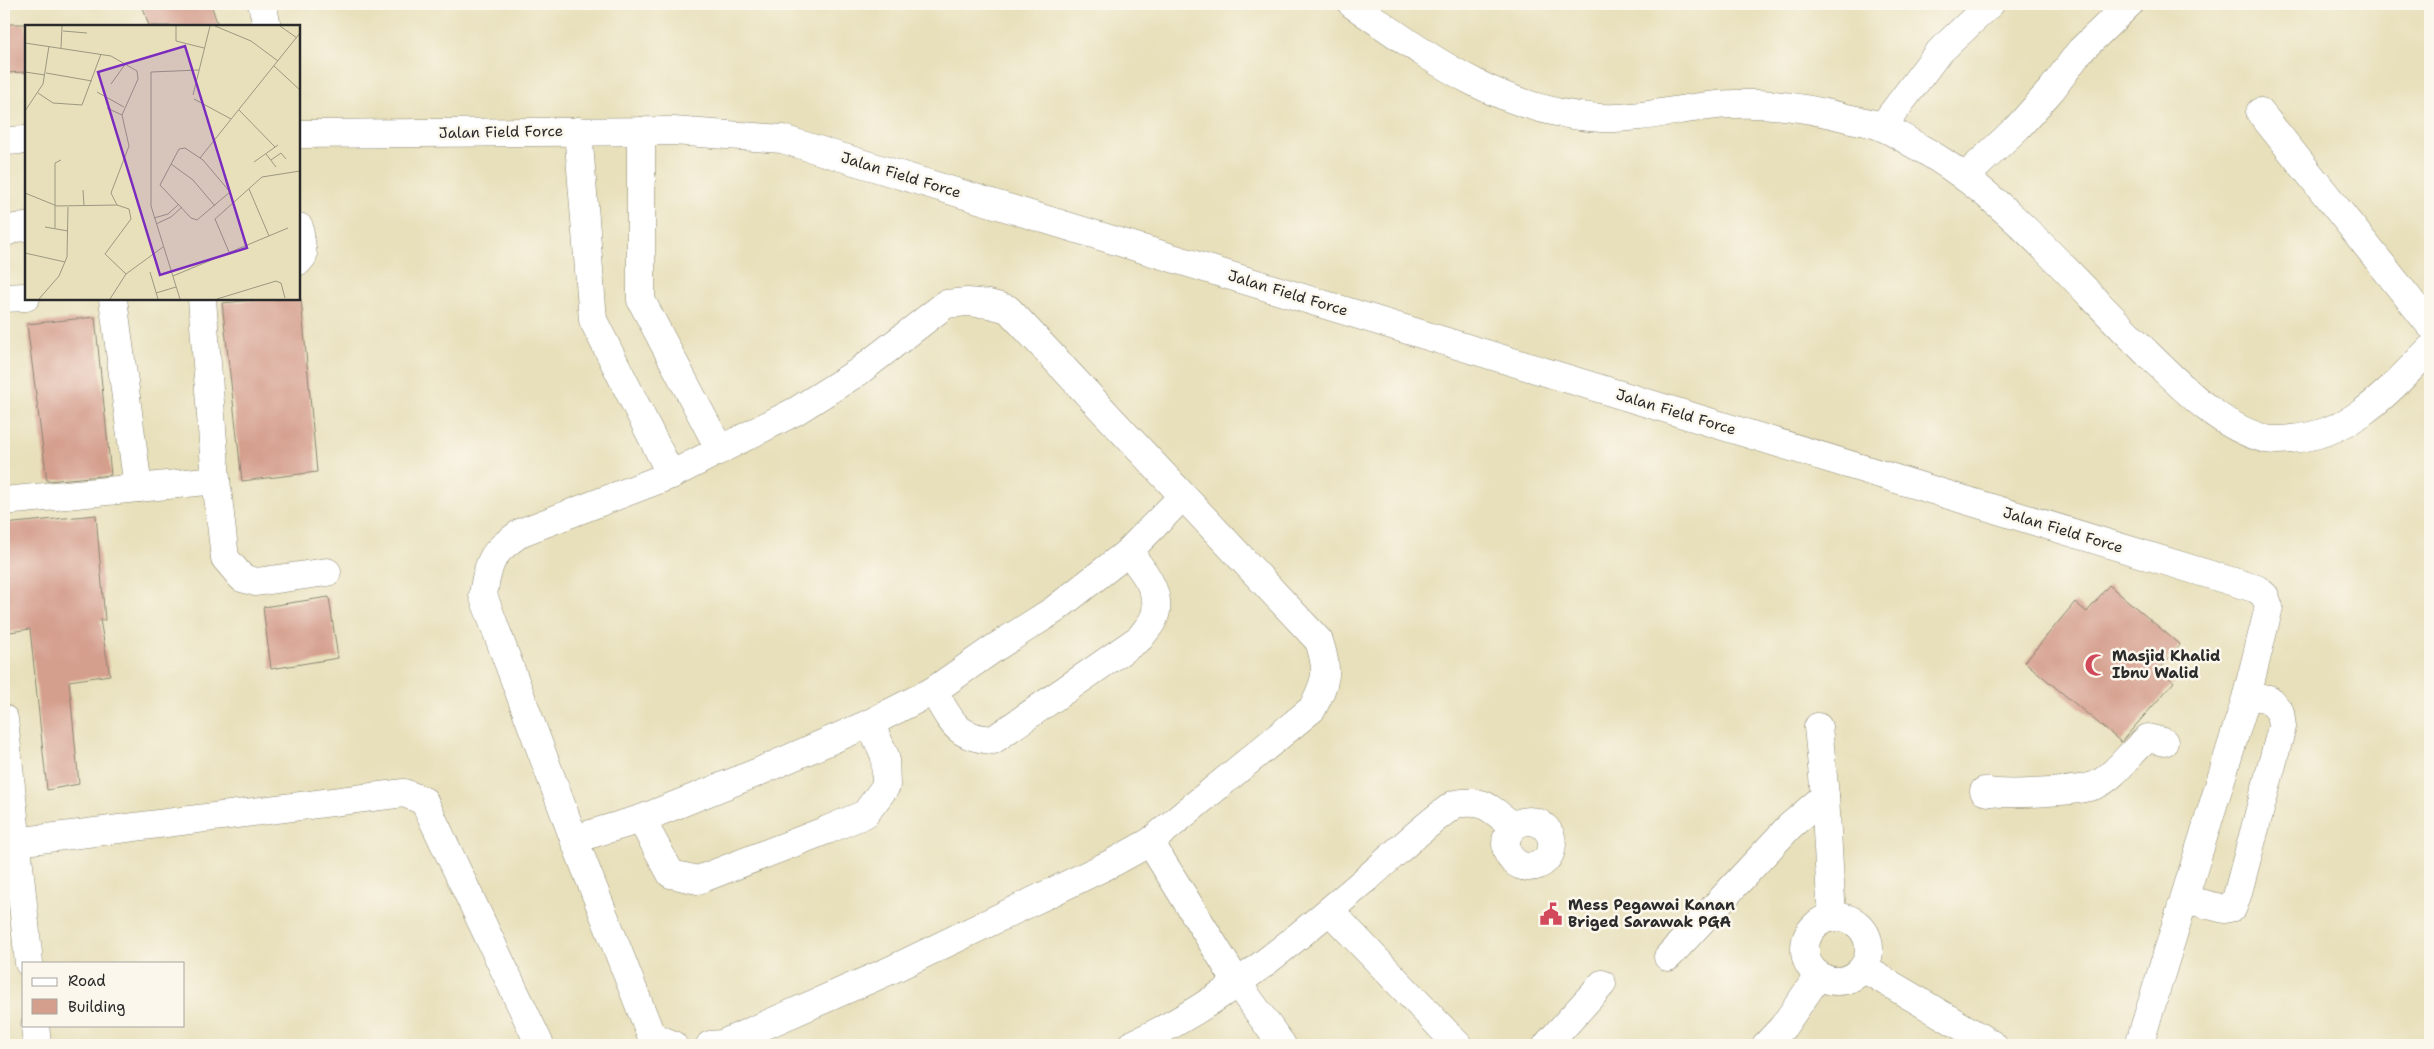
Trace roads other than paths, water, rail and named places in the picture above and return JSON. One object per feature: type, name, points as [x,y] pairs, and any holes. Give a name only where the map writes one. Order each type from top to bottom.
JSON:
[{"type":"street","points":[[262,4],[267,25]]},
{"type":"street","points":[[1352,4],[1457,75],[1516,102],[1560,113],[1603,118],[1732,104],[1778,105],[1827,113],[1882,127],[1937,157],[1965,178],[2031,234],[2096,303],[2167,372],[2224,421],[2244,432],[2270,440],[2300,438],[2322,434],[2349,423],[2384,395],[2430,349]]},
{"type":"street","points":[[1882,127],[1937,54],[1990,4]]},
{"type":"street","points":[[1965,178],[2018,127],[2052,89],[2080,51],[2129,4]]},
{"type":"street","points":[[2260,112],[2430,325]]},
{"type":"street","points":[[578,131],[594,320],[671,475]]},
{"type":"street","points":[[641,131],[641,300],[720,450]]},
{"type":"street","name":"Jalan Field Force","points":[[300,134],[641,131],[782,139],[2257,589],[2265,596],[2269,606],[2247,695]]},
{"type":"street","points":[[4,141],[25,140]]},
{"type":"street","points":[[4,233],[15,228],[25,227]]},
{"type":"street","points":[[300,235],[303,256],[300,260]]},
{"type":"street","points":[[4,298],[25,296]]},
{"type":"street","points":[[113,300],[138,488]]},
{"type":"street","points":[[202,300],[216,480],[225,558],[242,578],[256,582],[327,572]]},
{"type":"street","points":[[673,1045],[651,1035],[574,839],[483,595],[488,563],[502,545],[522,532],[671,475],[796,411],[858,372],[946,304],[967,302],[990,304],[1008,310],[1319,641],[1327,666],[1322,689],[1312,710],[1150,842],[1114,862],[891,970],[722,1044],[710,1045]]},
{"type":"street","points":[[4,501],[216,480]]},
{"type":"street","points":[[574,839],[641,819],[756,774],[870,723],[933,691],[993,649],[1054,610],[1128,552],[1183,496]]},
{"type":"street","points":[[933,691],[958,730],[974,738],[993,740],[1140,638],[1156,614],[1154,592],[1141,567],[1128,552]]},
{"type":"street","points":[[2139,1045],[2247,695],[2269,699],[2280,712],[2282,727],[2233,907],[2224,909],[2185,899]]},
{"type":"street","points":[[4,719],[13,856],[13,902],[29,962]]},
{"type":"street","points":[[641,819],[671,874],[698,880],[834,827],[865,814],[886,786],[885,756],[870,723]]},
{"type":"street","points":[[1818,726],[1825,796],[1832,918]]},
{"type":"street","points":[[1984,791],[1996,794],[2060,791],[2096,784],[2148,738],[2164,742]]},
{"type":"street","points":[[13,856],[404,793],[424,801],[540,1045]]},
{"type":"street","points":[[1668,957],[1789,828],[1825,796]]},
{"type":"street","points":[[1131,1045],[1155,1034],[1238,984],[1330,910],[1455,804],[1474,801],[1483,803],[1514,826]]},
{"type":"street","points":[[1150,842],[1238,984],[1282,1045]]},
{"type":"street","points":[[1330,910],[1458,1045]]},
{"type":"street","points":[[1832,918],[1845,918],[1856,923],[1864,932],[1868,944],[1868,956],[1863,968],[1854,976],[1842,981],[1830,980],[1819,975],[1810,966],[1806,954],[1806,942],[1812,930],[1820,922],[1832,918]]},
{"type":"street","points":[[1863,968],[1963,1038],[1993,1045]]},
{"type":"street","points":[[1766,1045],[1783,1027],[1819,975]]},
{"type":"street","points":[[1547,1045],[1602,984]]},
{"type":"street","points":[[35,1026],[37,1045]]},
{"type":"place","name":"Masjid Khalid Ibnu Walid","points":[[2096,665]]},
{"type":"place","name":"Mess Pegawai Kanan Briged Sarawak PGA","points":[[1551,914]]}]
